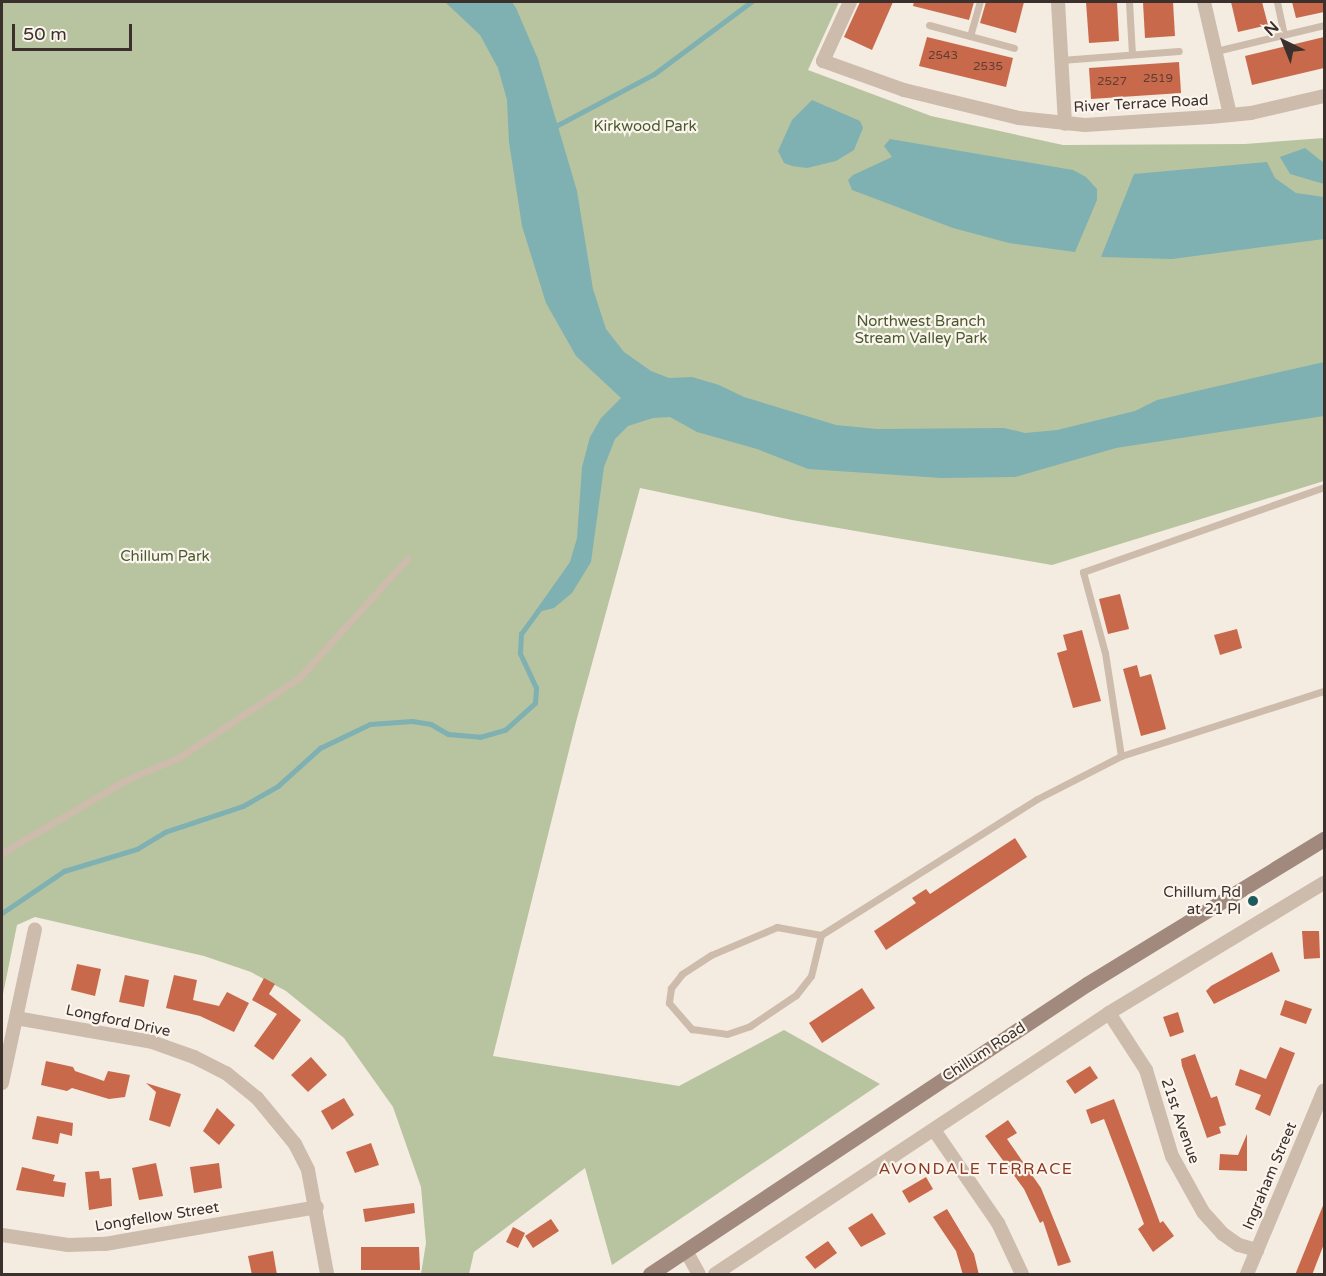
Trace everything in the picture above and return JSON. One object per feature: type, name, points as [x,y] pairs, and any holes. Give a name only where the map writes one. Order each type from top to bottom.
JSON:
[{"type":"main road","name":"Chillum Road","points":[[650,1275],[1087,984],[1324,839]]},
{"type":"street","name":"River Terrace Road","points":[[850,2],[823,61],[956,104],[1065,124],[1230,115],[1324,96]]},
{"type":"street","points":[[1058,2],[1065,124]]},
{"type":"street","points":[[1204,2],[1230,115]]},
{"type":"street","points":[[715,1275],[1109,1013],[1324,883]]},
{"type":"street","points":[[2,1083],[35,929]]},
{"type":"street","name":"21st Avenue","points":[[1109,1013],[1146,1070],[1172,1156],[1198,1204],[1223,1234],[1239,1245],[1257,1250]]},
{"type":"street","name":"Longford Drive","points":[[16,1018],[152,1042],[226,1073],[257,1098],[295,1144],[308,1170],[327,1275]]},
{"type":"street","name":"Ingraham Street","points":[[1247,1275],[1324,1090]]},
{"type":"street","points":[[934,1130],[998,1223],[1022,1275]]},
{"type":"street","name":"Longfellow Street","points":[[2,1235],[68,1245],[105,1244],[316,1207]]},
{"type":"street","points":[[686,1251],[699,1275]]},
{"type":"lane","points":[[970,36],[980,2]]},
{"type":"lane","points":[[1129,2],[1131,54]]},
{"type":"lane","points":[[1277,2],[1284,34]]},
{"type":"lane","points":[[929,25],[1014,48]]},
{"type":"lane","points":[[1216,51],[1324,25]]},
{"type":"lane","points":[[1061,60],[1179,51]]},
{"type":"lane","points":[[1121,756],[1105,653],[1083,572],[1324,486]]},
{"type":"lane","points":[[2,853],[126,780],[180,757],[299,678],[407,559]]},
{"type":"lane","points":[[821,934],[811,976],[796,995],[750,1026],[728,1034],[692,1029],[669,1003],[671,988],[682,974],[711,955],[777,927],[821,934],[1037,800],[1121,756],[1324,691]]},
{"type":"green space","name":"Northwest Branch Stream Valley Park","points":[[2,2],[839,2],[808,70],[931,116],[1063,145],[1245,144],[1324,138],[1324,481],[1052,565],[792,520],[640,488],[576,722],[493,1056],[679,1086],[784,1030],[880,1084],[612,1265],[585,1168],[474,1252],[469,1274],[421,1274],[426,1243],[421,1187],[393,1107],[344,1038],[286,991],[251,972],[204,956],[35,917],[17,925],[2,999]]},
{"type":"water","points":[[445,2],[512,2],[516,8],[538,59],[577,191],[593,289],[606,329],[624,352],[651,371],[669,378],[692,377],[719,385],[744,397],[836,425],[877,429],[1004,428],[1025,433],[1057,430],[1135,411],[1157,400],[1324,362],[1324,416],[1116,448],[1015,477],[941,478],[808,469],[757,449],[697,432],[670,417],[653,418],[628,426],[615,439],[604,467],[591,562],[572,593],[554,608],[534,613],[570,562],[577,538],[582,467],[590,437],[601,418],[621,398],[576,356],[546,303],[522,226],[509,142],[507,100],[498,68],[480,35]]},
{"type":"water","points":[[812,100],[860,121],[863,128],[854,150],[836,161],[807,168],[792,166],[784,163],[778,151],[792,120]]},
{"type":"water","points":[[890,139],[1073,170],[1086,177],[1097,189],[1097,200],[1075,252],[1009,243],[953,228],[852,190],[848,180],[853,175],[892,157],[884,146]]},
{"type":"water","points":[[1305,148],[1324,163],[1324,184],[1290,174],[1280,157]]},
{"type":"water","points":[[1267,162],[1275,178],[1296,193],[1324,197],[1324,239],[1172,259],[1101,257],[1134,174]]},
{"type":"building","points":[[860,2],[893,2],[872,50],[844,37]]},
{"type":"building","points":[[914,2],[974,2],[969,20],[913,6]]},
{"type":"building","points":[[986,2],[1024,2],[1016,33],[980,23]]},
{"type":"building","points":[[1086,2],[1117,2],[1119,41],[1089,43]]},
{"type":"building","points":[[1143,2],[1173,2],[1175,36],[1145,38]]},
{"type":"building","points":[[1231,2],[1262,2],[1268,25],[1238,32]]},
{"type":"building","points":[[1292,2],[1324,2],[1324,12],[1296,18]]},
{"type":"building","points":[[927,37],[1013,58],[1006,87],[919,66]]},
{"type":"building","points":[[1324,37],[1324,68],[1252,85],[1245,56]]},
{"type":"building","points":[[1179,62],[1181,93],[1091,99],[1089,68]]},
{"type":"building","points":[[1120,594],[1129,629],[1108,634],[1099,599]]},
{"type":"building","points":[[1237,629],[1242,648],[1220,655],[1214,635]]},
{"type":"building","points":[[1082,630],[1101,701],[1073,708],[1057,653],[1067,650],[1063,635]]},
{"type":"building","points":[[1137,665],[1140,677],[1151,674],[1166,729],[1141,736],[1123,669]]},
{"type":"building","points":[[1015,838],[1027,857],[886,950],[874,931],[916,903],[912,898],[926,889],[930,894]]},
{"type":"building","points":[[1302,931],[1319,931],[1320,958],[1304,959]]},
{"type":"building","points":[[1272,952],[1280,971],[1214,1004],[1206,991],[1211,986]]},
{"type":"building","points":[[77,964],[101,969],[95,996],[71,990]]},
{"type":"building","points":[[125,975],[149,980],[144,1007],[119,1002]]},
{"type":"building","points":[[174,975],[197,980],[193,1000],[219,1006],[227,992],[249,1003],[234,1032],[200,1016],[166,1008]]},
{"type":"building","points":[[264,978],[275,984],[269,994],[301,1020],[273,1060],[254,1046],[277,1014],[252,1000]]},
{"type":"building","points":[[862,988],[875,1008],[822,1043],[809,1023]]},
{"type":"building","points":[[1285,1000],[1312,1009],[1306,1024],[1280,1015]]},
{"type":"building","points":[[1178,1012],[1184,1032],[1170,1037],[1163,1017]]},
{"type":"building","points":[[1280,1047],[1295,1053],[1270,1116],[1255,1109],[1261,1095],[1235,1085],[1240,1069],[1266,1079]]},
{"type":"building","points":[[1195,1054],[1211,1098],[1217,1096],[1226,1125],[1219,1127],[1221,1133],[1207,1138],[1181,1059]]},
{"type":"building","points":[[311,1057],[327,1075],[308,1092],[291,1075]]},
{"type":"building","points":[[46,1061],[73,1067],[75,1071],[104,1081],[108,1071],[130,1075],[125,1097],[109,1099],[72,1088],[67,1091],[41,1085]]},
{"type":"building","points":[[1090,1066],[1098,1078],[1075,1094],[1066,1081]]},
{"type":"building","points":[[146,1083],[181,1094],[170,1127],[149,1120],[156,1092]]},
{"type":"building","points":[[344,1098],[354,1115],[332,1130],[321,1111]]},
{"type":"building","points":[[1114,1099],[1160,1223],[1163,1221],[1174,1236],[1153,1252],[1138,1229],[1144,1224],[1104,1119],[1091,1124],[1086,1110]]},
{"type":"building","points":[[217,1108],[235,1125],[219,1145],[203,1131]]},
{"type":"building","points":[[37,1116],[73,1123],[72,1136],[60,1133],[58,1144],[32,1139]]},
{"type":"building","points":[[1008,1120],[1017,1133],[1007,1139],[1041,1188],[1071,1262],[1058,1266],[1043,1221],[1040,1223],[1024,1189],[985,1136]]},
{"type":"building","points":[[1247,1134],[1247,1171],[1219,1170],[1220,1154],[1238,1155]]},
{"type":"building","points":[[371,1143],[379,1165],[355,1173],[346,1152]]},
{"type":"building","points":[[156,1163],[163,1196],[139,1200],[132,1168]]},
{"type":"building","points":[[219,1163],[222,1188],[194,1193],[190,1167]]},
{"type":"building","points":[[22,1167],[55,1175],[53,1181],[66,1183],[64,1197],[16,1190]]},
{"type":"building","points":[[99,1171],[100,1179],[111,1178],[112,1206],[89,1210],[85,1172]]},
{"type":"building","points":[[926,1177],[933,1189],[909,1203],[902,1191]]},
{"type":"building","points":[[414,1203],[415,1213],[365,1222],[363,1209]]},
{"type":"building","points":[[1324,1203],[1324,1244],[1312,1275],[1295,1275]]},
{"type":"building","points":[[947,1209],[974,1254],[979,1275],[963,1275],[956,1251],[933,1217]]},
{"type":"building","points":[[872,1213],[886,1234],[861,1247],[848,1228]]},
{"type":"building","points":[[551,1219],[559,1231],[533,1248],[525,1236]]},
{"type":"building","points":[[513,1227],[525,1233],[518,1248],[506,1242]]},
{"type":"building","points":[[828,1241],[837,1253],[815,1269],[805,1257]]},
{"type":"building","points":[[361,1247],[419,1247],[420,1270],[361,1270]]},
{"type":"building","points":[[273,1251],[277,1275],[252,1275],[248,1256]]},
{"type":"waterway","points":[[554,127],[654,74],[751,2]]},
{"type":"waterway","points":[[2,913],[64,871],[137,849],[165,832],[243,806],[278,786],[320,748],[370,724],[412,721],[431,724],[448,734],[480,737],[505,730],[535,703],[536,688],[520,653],[521,634],[539,609]]},
{"type":"place","name":"Chillum Rd at 21 Pl","points":[[1253,901]]},
{"type":"district","name":"AVONDALE TERRACE","points":[[976,1169]]},
{"type":"park label","name":"Kirkwood Park","points":[[645,127]]},
{"type":"park label","name":"Chillum Park","points":[[165,557]]}]
